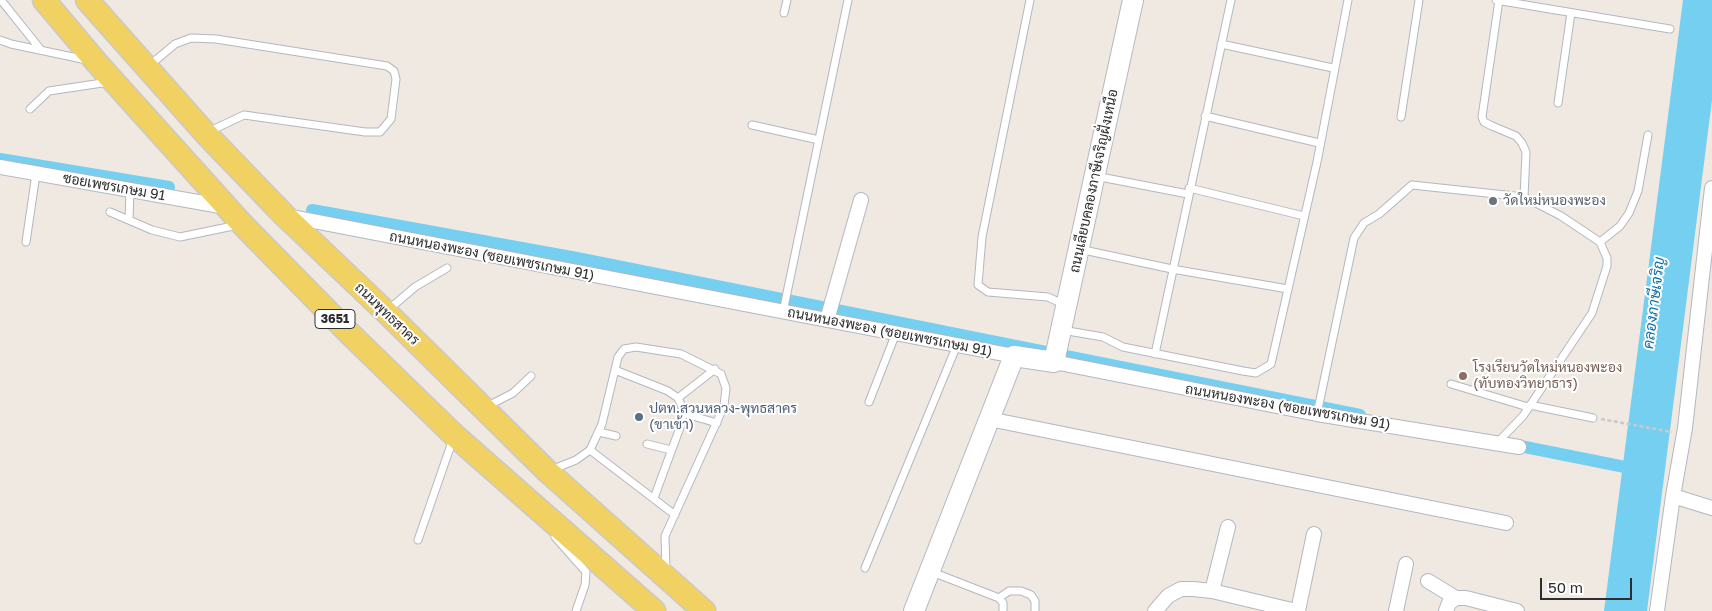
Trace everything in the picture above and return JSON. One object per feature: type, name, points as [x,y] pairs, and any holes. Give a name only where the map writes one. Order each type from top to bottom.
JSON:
[{"type":"main road","name":"3651","points":[[44,0],[114,82],[235,216],[347,331],[454,435],[654,611]]},
{"type":"main road","name":"ถนนพุทธสาคร","points":[[88,0],[206,134],[284,216],[386,312],[547,471],[704,611]]},
{"type":"main road","name":"ถนนเลียบคลองภาษีเจริญฝั่งเหนือ","points":[[1054,362],[1133,0]]},
{"type":"main road","name":"ถนนหนองพะอง (ซอยเพชรเกษม 91)","points":[[1014,356],[1054,362]]},
{"type":"main road","points":[[914,611],[1014,356]]},
{"type":"street","name":"ซอยเพชรเกษม 91","points":[[0,168],[130,190],[235,216]]},
{"type":"street","points":[[1657,611],[1673,496],[1685,428],[1712,188]]},
{"type":"street","points":[[827,320],[861,200]]},
{"type":"street","name":"ถนนหนองพะอง (ซอยเพชรเกษม 91)","points":[[284,216],[1014,356]]},
{"type":"street","name":"ถนนหนองพะอง (ซอยเพชรเกษม 91)","points":[[1054,362],[1317,414],[1519,447]]},
{"type":"street","points":[[989,419],[1506,523]]},
{"type":"street","points":[[1673,496],[1712,508]]},
{"type":"street","points":[[1212,591],[1228,527]]},
{"type":"street","points":[[1155,611],[1168,596],[1181,589],[1212,591],[1297,611],[1314,534]]},
{"type":"street","points":[[1396,611],[1406,564]]},
{"type":"street","points":[[1428,581],[1456,598],[1466,598],[1517,611]]},
{"type":"street","points":[[1446,611],[1449,603],[1456,598]]},
{"type":"lane","points":[[1,0],[41,50]]},
{"type":"lane","points":[[784,13],[787,0]]},
{"type":"lane","points":[[783,312],[848,0]]},
{"type":"lane","points":[[1030,0],[982,237],[978,285],[988,292],[1048,297],[1067,306]]},
{"type":"lane","points":[[1155,354],[1205,116],[1232,0]]},
{"type":"lane","points":[[1062,330],[1103,337],[1123,346],[1155,354],[1243,371],[1256,373],[1264,370],[1271,364],[1317,162],[1319,142],[1348,0]]},
{"type":"lane","points":[[1401,117],[1419,0]]},
{"type":"lane","points":[[1524,197],[1526,152],[1522,143],[1516,136],[1484,122],[1482,118],[1498,0],[1670,29]]},
{"type":"lane","points":[[1558,103],[1571,13]]},
{"type":"lane","points":[[147,68],[175,44],[191,38],[216,39],[387,66],[394,71],[396,79],[391,119],[380,132],[366,132],[244,115],[206,134]]},
{"type":"lane","points":[[0,40],[97,62]]},
{"type":"lane","points":[[1221,44],[1334,68]]},
{"type":"lane","points":[[30,109],[48,91],[114,82]]},
{"type":"lane","points":[[1205,116],[1319,142]]},
{"type":"lane","points":[[752,126],[819,140]]},
{"type":"lane","points":[[1600,242],[1620,226],[1638,191],[1648,135]]},
{"type":"lane","points":[[26,242],[36,174]]},
{"type":"lane","points":[[1095,176],[1189,191],[1304,216]]},
{"type":"lane","points":[[1317,414],[1354,238],[1364,223],[1380,214],[1412,185],[1524,197],[1560,216],[1600,242],[1607,258],[1607,266],[1592,313],[1517,424],[1496,443]]},
{"type":"lane","points":[[128,220],[130,190]]},
{"type":"lane","points":[[110,212],[152,230],[180,237],[235,216]]},
{"type":"lane","points":[[1079,249],[1172,269],[1288,289]]},
{"type":"lane","points":[[386,312],[415,286],[446,268]]},
{"type":"lane","points":[[869,402],[896,332]]},
{"type":"lane","points":[[865,568],[957,345]]},
{"type":"lane","points":[[547,471],[576,460],[590,450],[598,432],[618,357],[624,349],[636,346],[681,354],[715,369],[721,374],[726,388],[724,406],[665,536],[665,578]]},
{"type":"lane","points":[[678,398],[715,369]]},
{"type":"lane","points":[[615,370],[668,391],[678,398],[682,412],[672,450],[654,498]]},
{"type":"lane","points":[[483,408],[513,393],[531,376]]},
{"type":"lane","points":[[1451,384],[1529,406],[1593,418]]},
{"type":"lane","points":[[682,412],[717,423]]},
{"type":"lane","points":[[598,432],[616,436]]},
{"type":"lane","points":[[418,540],[454,435]]},
{"type":"lane","points":[[647,444],[672,450]]},
{"type":"lane","points":[[590,450],[675,515]]},
{"type":"lane","points":[[495,470],[586,572],[585,586],[576,611]]},
{"type":"lane","points":[[930,571],[999,598],[1003,603],[1003,611]]},
{"type":"lane","points":[[999,598],[1015,590],[1028,593],[1035,601],[1035,611]]},
{"type":"path","points":[[1593,418],[1681,433]]},
{"type":"water","name":"คลองภาษีเจริญ","points":[[1683,0],[1712,0],[1712,100],[1647,611],[1604,611]]},
{"type":"waterway","points":[[0,159],[169,187]]},
{"type":"waterway","points":[[312,210],[577,258],[1360,415]]},
{"type":"waterway","points":[[1510,444],[1640,470]]},
{"type":"place","name":"วัดใหม่หนองพะอง","points":[[1493,201]]},
{"type":"place","name":"โรงเรียนวัดใหม่หนองพะอง (ทับทองวิทยาธาร)","points":[[1463,376]]},
{"type":"place","name":"ปตท.สวนหลวง-พุทธสาคร (ขาเข้า)","points":[[639,417]]}]
